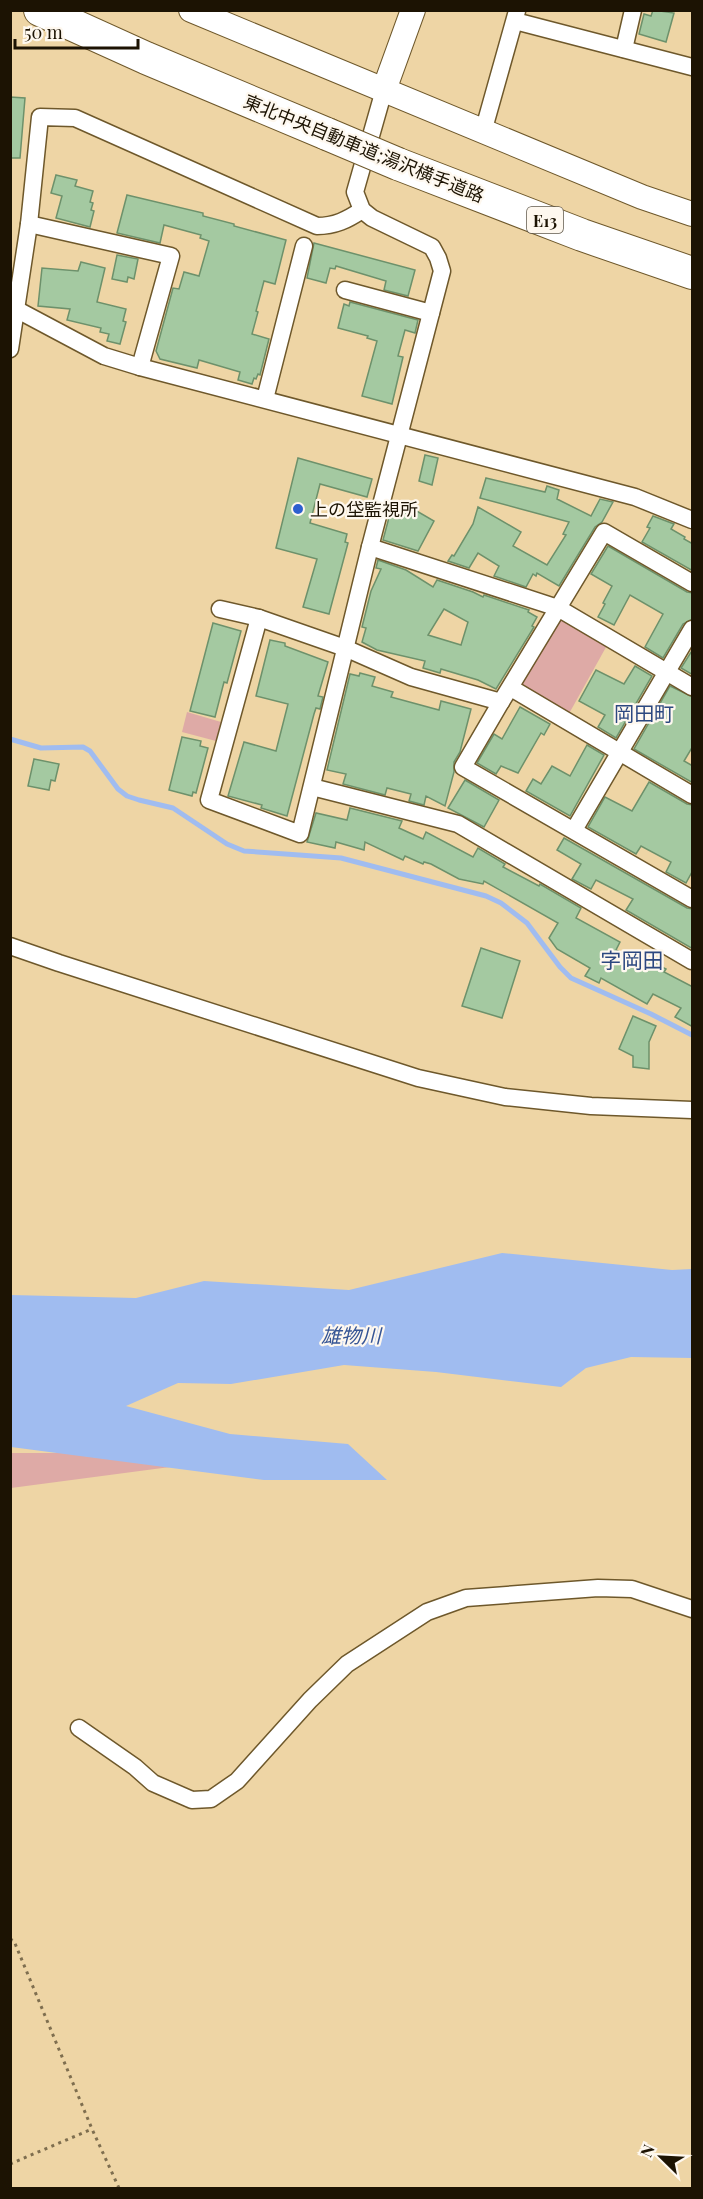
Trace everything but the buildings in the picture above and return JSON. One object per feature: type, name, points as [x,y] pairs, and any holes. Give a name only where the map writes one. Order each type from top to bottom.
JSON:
[{"type":"highway","name":"東北中央自動車道;湯沢横手道路","points":[[40,10],[146,58],[398,164],[582,235],[693,273]]},
{"type":"street","points":[[191,10],[642,197],[693,214]]},
{"type":"street","points":[[260,618],[209,800],[300,834],[370,547],[442,271],[432,247],[372,218],[362,210],[355,192],[384,90],[413,10]]},
{"type":"street","points":[[624,49],[633,10]]},
{"type":"street","points":[[483,132],[516,16],[624,49],[693,67]]},
{"type":"street","points":[[10,349],[14,308],[29,224],[40,117],[75,118],[317,225],[331,226],[346,221],[362,210]]},
{"type":"street","points":[[29,224],[171,256],[140,367]]},
{"type":"street","points":[[265,399],[304,246]]},
{"type":"street","points":[[345,290],[431,313]]},
{"type":"street","points":[[14,308],[104,356],[635,497],[693,520]]},
{"type":"street","points":[[693,583],[604,532],[463,767],[693,899]]},
{"type":"street","points":[[370,547],[558,608],[693,687]]},
{"type":"street","points":[[220,609],[260,618],[345,648],[411,677],[506,695],[621,753],[693,795]]},
{"type":"street","points":[[574,830],[693,629]]},
{"type":"street","points":[[312,787],[458,824],[693,961]]},
{"type":"street","points":[[10,946],[418,1078],[505,1097],[591,1106],[693,1110]]},
{"type":"street","points":[[79,1728],[135,1767],[153,1783],[192,1800],[211,1799],[237,1781],[310,1700],[347,1664],[427,1612],[466,1598],[598,1588],[632,1589],[693,1609]]},
{"type":"path","points":[[10,1939],[14,1941],[119,2188]]},
{"type":"path","points":[[10,2164],[92,2129]]},
{"type":"shaded area","points":[[558,608],[610,640],[566,719],[511,688]]},
{"type":"shaded area","points":[[187,712],[221,722],[216,741],[182,732]]},
{"type":"shaded area","points":[[10,1453],[62,1453],[170,1467],[11,1488]]},
{"type":"water","name":"雄物川","points":[[502,1253],[672,1270],[692,1269],[692,1358],[631,1357],[586,1368],[561,1387],[436,1372],[344,1365],[231,1384],[178,1383],[126,1406],[230,1434],[348,1444],[387,1480],[264,1480],[11,1447],[11,1295],[136,1298],[204,1281],[349,1290]]},
{"type":"waterway","points":[[10,739],[41,748],[83,747],[90,751],[118,789],[127,796],[173,808],[227,844],[244,851],[341,858],[486,896],[501,903],[527,923],[571,978],[692,1035]]},
{"type":"place","name":"上の垈監視所","points":[[298,509]]},
{"type":"district","name":"岡田町","points":[[644,712]]},
{"type":"district","name":"字岡田","points":[[632,959]]}]
